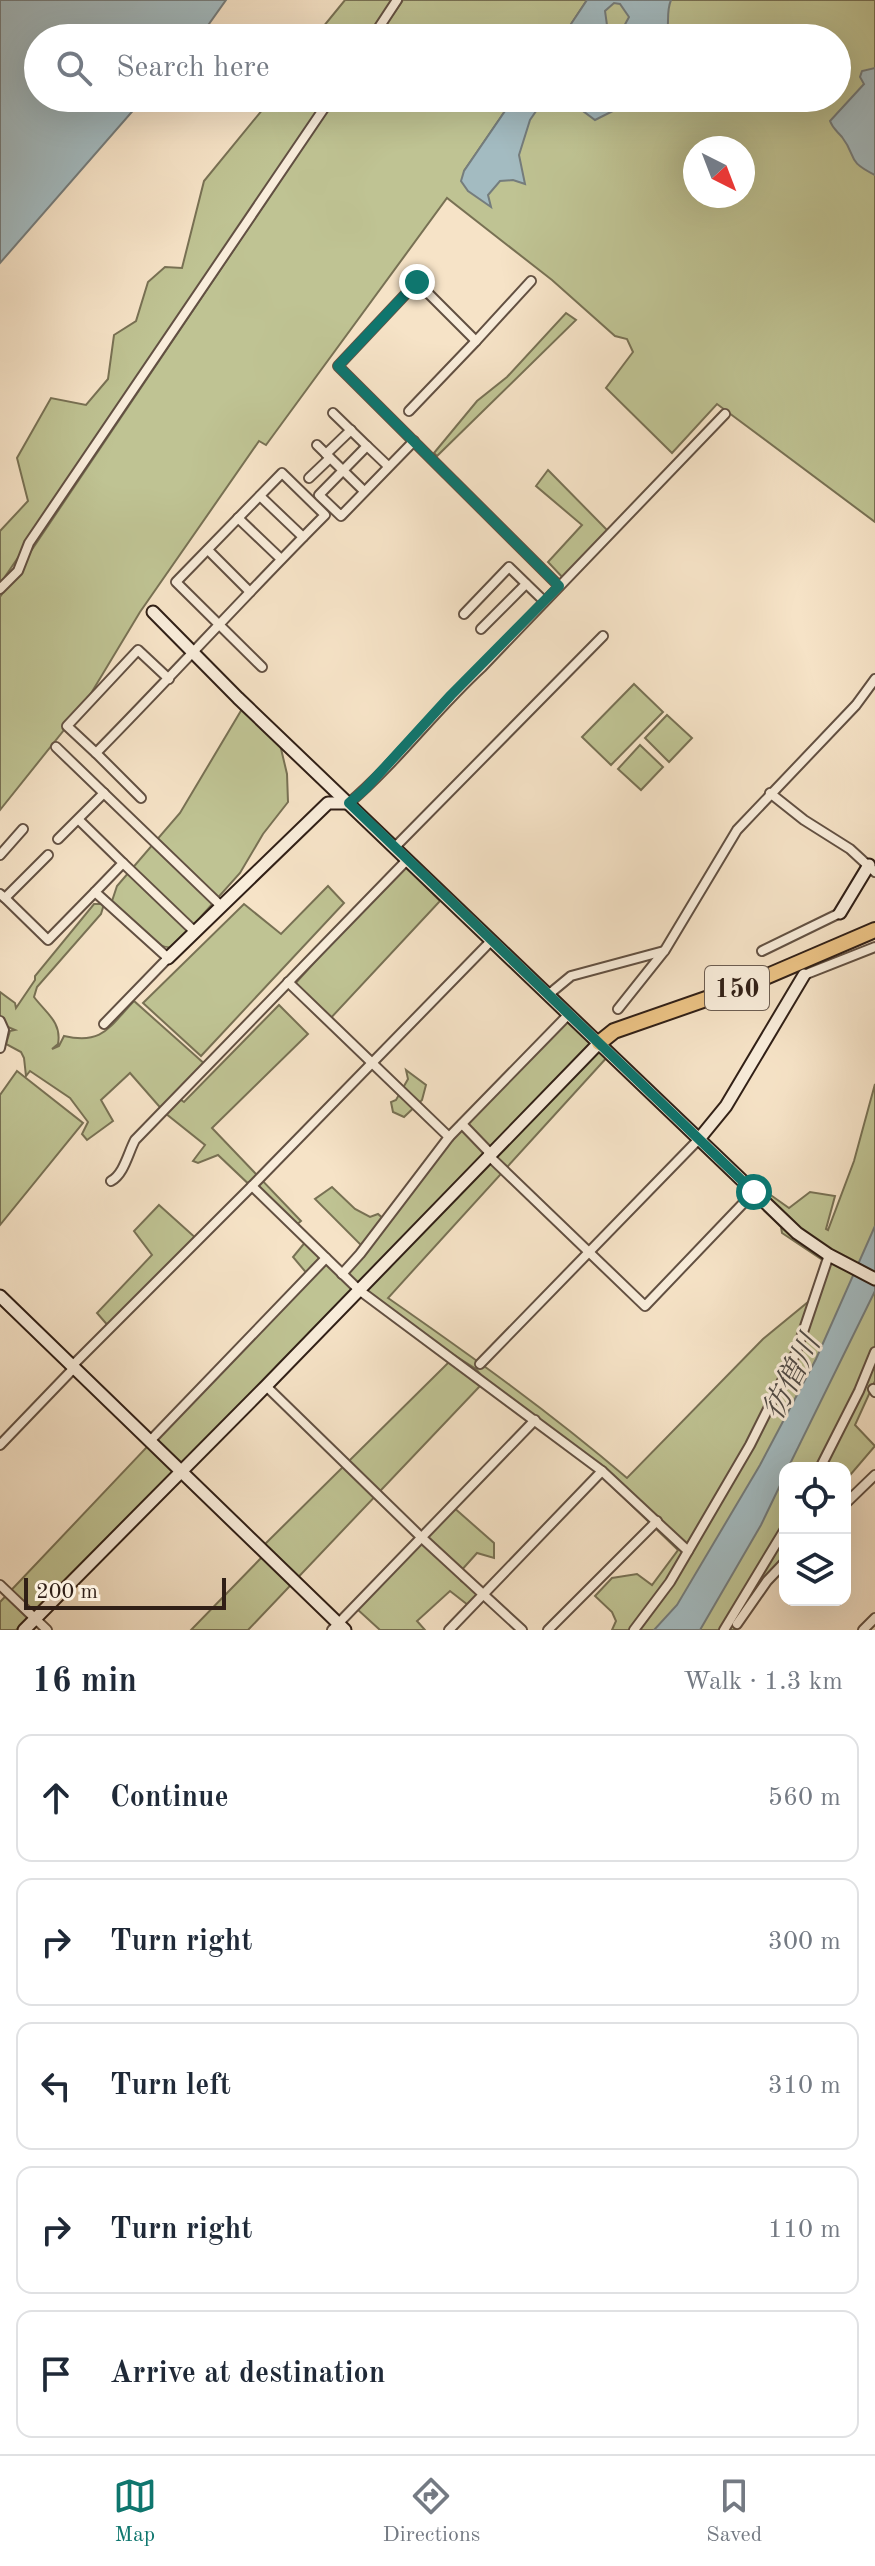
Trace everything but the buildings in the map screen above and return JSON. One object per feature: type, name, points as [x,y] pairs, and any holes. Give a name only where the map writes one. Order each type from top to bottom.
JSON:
[{"type":"highway","name":"150","points":[[599,1043],[614,1031],[749,984],[875,930]]},
{"type":"street","points":[[381,24],[397,0]]},
{"type":"street","points":[[0,589],[18,571],[29,543],[321,112]]},
{"type":"street","points":[[409,411],[531,281]]},
{"type":"street","points":[[476,341],[417,282],[338,366],[559,586]]},
{"type":"street","points":[[333,413],[388,466]]},
{"type":"street","points":[[104,1024],[220,905],[328,803],[349,803],[365,789],[451,695],[725,414]]},
{"type":"street","points":[[309,478],[351,430]]},
{"type":"street","points":[[367,446],[319,495],[341,516],[414,441]]},
{"type":"street","points":[[317,445],[364,491]]},
{"type":"street","points":[[96,753],[195,653],[219,626],[250,592],[281,559],[325,515],[282,473],[176,582],[219,626],[262,667]]},
{"type":"street","points":[[260,496],[303,537]]},
{"type":"street","points":[[238,518],[281,559]]},
{"type":"street","points":[[208,550],[250,592]]},
{"type":"street","points":[[464,614],[509,567],[544,601]]},
{"type":"street","points":[[481,629],[526,584]]},
{"type":"street","points":[[153,612],[394,848],[797,1233],[829,1255],[875,1279]]},
{"type":"street","points":[[394,848],[603,636]]},
{"type":"street","points":[[141,798],[67,726],[138,650],[169,679]]},
{"type":"street","points":[[618,1009],[665,950],[737,830],[856,705],[875,679]]},
{"type":"street","points":[[56,747],[220,905]]},
{"type":"street","points":[[58,839],[104,793]]},
{"type":"street","points":[[762,951],[840,913],[872,869],[850,849],[804,820],[770,793]]},
{"type":"street","points":[[79,820],[194,931]]},
{"type":"street","points":[[0,855],[23,829]]},
{"type":"street","points":[[48,855],[2,896],[48,940],[123,863]]},
{"type":"street","points":[[111,1181],[116,1179],[135,1140],[407,860]]},
{"type":"street","points":[[95,892],[168,958]]},
{"type":"street","points":[[0,1445],[491,941]]},
{"type":"street","points":[[480,1364],[699,1139],[726,1106],[804,975],[875,947]]},
{"type":"street","points":[[548,995],[571,976],[665,950]]},
{"type":"street","points":[[288,982],[449,1137]]},
{"type":"street","points":[[342,1274],[449,1137],[568,1015]]},
{"type":"street","points":[[0,1021],[4,1030],[0,1048]]},
{"type":"street","points":[[24,1630],[599,1043]]},
{"type":"street","points":[[462,1124],[645,1306],[754,1192]]},
{"type":"street","points":[[252,1186],[359,1290],[602,1471],[688,1551]]},
{"type":"street","points":[[634,1630],[670,1582],[750,1445],[796,1353],[829,1255]]},
{"type":"street","points":[[150,1441],[326,1258]]},
{"type":"street","points":[[0,1296],[338,1628],[535,1420]]},
{"type":"street","points":[[823,1462],[875,1352]]},
{"type":"street","points":[[266,1386],[522,1630]]},
{"type":"street","points":[[449,1630],[602,1471]]},
{"type":"street","points":[[851,1498],[875,1475]]},
{"type":"street","points":[[548,1630],[657,1521]]},
{"type":"street","points":[[724,1630],[782,1534]]},
{"type":"street","points":[[737,1624],[779,1568]]},
{"type":"street","points":[[0,1585],[47,1630]]},
{"type":"street","points":[[863,1630],[875,1618]]},
{"type":"green space","points":[[345,0],[399,0],[383,24],[325,24]]},
{"type":"green space","points":[[403,0],[587,0],[571,24],[387,24]]},
{"type":"green space","points":[[590,0],[875,0],[875,522],[717,404],[672,453],[606,388],[633,352],[627,339],[615,336],[552,280],[447,198],[266,445],[259,441],[140,612],[84,705],[0,810],[0,597],[327,112],[504,112],[464,171],[515,112],[851,112],[851,24],[576,24]]},
{"type":"green space","points":[[261,112],[322,112],[0,584],[0,531],[28,501],[17,458],[51,398],[86,405],[108,379],[114,335],[136,321],[148,282],[165,267],[182,268],[204,181]]},
{"type":"green space","points":[[566,313],[576,320],[437,456],[434,453],[477,401],[507,377]]},
{"type":"green space","points":[[548,470],[609,532],[565,580],[548,562],[582,525],[536,486]]},
{"type":"green space","points":[[634,684],[663,712],[611,765],[582,737]]},
{"type":"green space","points":[[242,709],[278,736],[287,774],[288,802],[263,834],[240,873],[173,948],[154,943],[138,932],[112,901],[117,886],[180,813]]},
{"type":"green space","points":[[667,715],[692,738],[669,762],[645,738]]},
{"type":"green space","points":[[640,745],[663,767],[641,790],[618,769]]},
{"type":"green space","points":[[403,864],[440,901],[328,1021],[293,986]]},
{"type":"green space","points":[[328,886],[344,903],[201,1056],[143,1003],[244,904],[281,934]]},
{"type":"green space","points":[[94,904],[104,904],[101,914],[37,987],[34,997],[58,1030],[58,1044],[52,1049],[59,1046],[64,1036],[88,1038],[104,1032],[134,1001],[207,1066],[177,1097],[184,1102],[279,1005],[308,1034],[212,1128],[301,1221],[294,1227],[218,1155],[198,1163],[193,1161],[205,1145],[165,1113],[130,1073],[101,1100],[113,1121],[87,1140],[82,1134],[88,1122],[70,1098],[30,1071],[26,1076],[21,1052],[6,1044],[10,1031],[15,1030],[6,1026],[0,1044],[0,992],[15,1003],[16,1008],[35,976]]},
{"type":"green space","points":[[568,1015],[610,1054],[388,1298],[510,1385],[627,1478],[763,1339],[808,1302],[813,1305],[827,1263],[782,1233],[781,1227],[700,1145],[789,1208],[810,1192],[835,1196],[828,1230],[854,1161],[875,1084],[875,1381],[855,1425],[875,1446],[851,1474],[851,1462],[779,1462],[779,1562],[735,1625],[737,1630],[612,1630],[616,1621],[612,1612],[595,1596],[612,1578],[637,1574],[652,1585],[678,1550],[573,1449],[490,1386],[476,1369],[397,1319],[359,1290],[16,1630],[0,1630],[0,1602],[309,1276],[293,1257],[307,1240],[342,1273],[363,1247],[315,1199],[332,1187],[355,1209],[370,1217],[378,1214],[385,1220],[451,1139]]},
{"type":"green space","points":[[406,1070],[426,1085],[422,1100],[404,1117],[393,1112],[391,1102],[396,1100],[408,1079]]},
{"type":"green space","points":[[17,1071],[83,1123],[0,1225],[0,1095]]},
{"type":"green space","points":[[159,1205],[198,1240],[110,1328],[97,1313],[152,1255],[134,1231]]},
{"type":"green space","points":[[448,1363],[454,1363],[480,1386],[248,1630],[191,1630],[263,1556],[260,1549]]},
{"type":"green space","points":[[452,1506],[494,1543],[494,1558],[477,1553],[459,1573],[461,1581],[482,1595],[468,1605],[450,1591],[417,1621],[425,1630],[380,1630],[357,1609]]},
{"type":"water","points":[[0,0],[226,0],[209,24],[24,24],[24,112],[132,112],[0,263]]},
{"type":"water","points":[[587,0],[671,0],[668,24],[625,24],[629,17],[620,4],[614,3],[605,11],[607,24],[571,24]]},
{"type":"water","points":[[875,68],[875,175],[856,162],[830,121],[838,112],[851,112],[851,98],[864,84],[860,77],[862,71]]},
{"type":"water","points":[[504,112],[535,112],[519,155],[525,184],[513,180],[500,181],[488,195],[491,207],[468,191],[461,181],[464,171]]},
{"type":"water","points":[[584,112],[611,112],[595,120]]},
{"type":"water","points":[[875,1226],[875,1291],[791,1462],[779,1462],[779,1488],[761,1525],[700,1630],[654,1630],[677,1605],[760,1465],[816,1359]]},
{"type":"route","points":[[417,282],[338,366],[559,586],[349,803],[754,1192]]},
{"type":"water label","name":"彷僧川","points":[[791,1377]]}]
